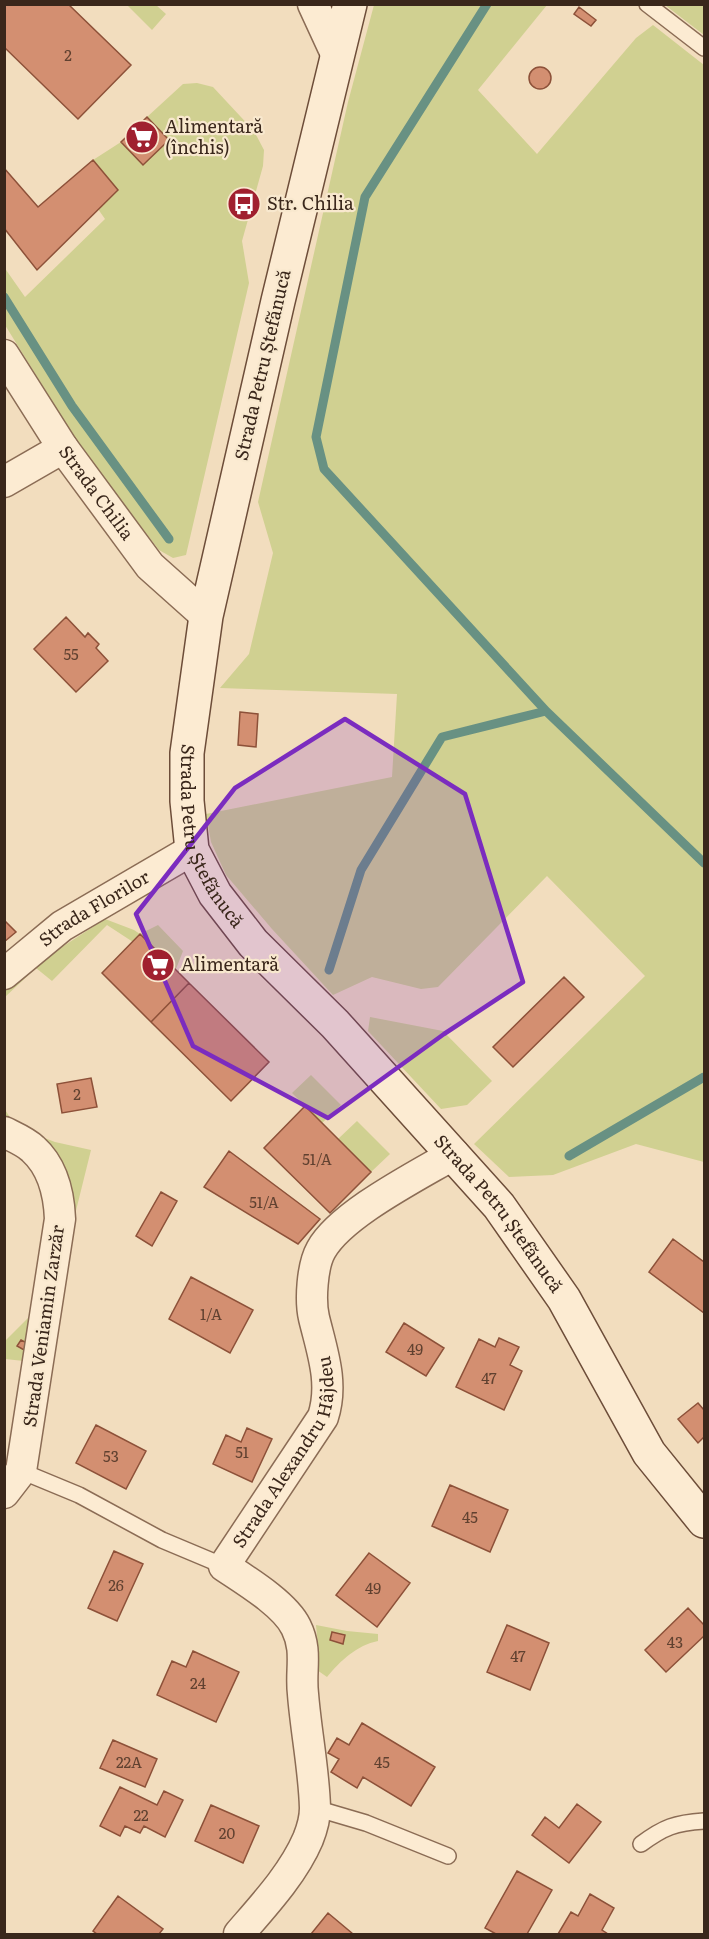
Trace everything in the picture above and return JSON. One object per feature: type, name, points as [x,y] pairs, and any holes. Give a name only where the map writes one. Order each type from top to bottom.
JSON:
[{"type":"main road","name":"Strada Petru Ștefănucă","points":[[350,4],[278,301],[206,616],[187,753],[187,801],[192,850],[215,894],[253,943],[335,1024],[499,1206],[564,1299],[649,1453],[705,1521]]},
{"type":"street","points":[[313,4],[338,56]]},
{"type":"street","name":"Strada Chilia","points":[[4,355],[63,448],[150,566],[206,616]]},
{"type":"street","points":[[4,482],[63,448]]},
{"type":"street","name":"Strada Florilor","points":[[4,974],[62,926],[192,850]]},
{"type":"street","name":"Strada Veniamin Zarzăr","points":[[4,1132],[33,1149],[53,1176],[59,1201],[58,1238],[40,1345],[30,1426],[13,1482]]},
{"type":"street","name":"Strada Alexandru Hâjdeu","points":[[239,1935],[283,1881],[299,1856],[309,1838],[315,1808],[302,1691],[305,1658],[300,1636],[295,1624],[261,1590],[224,1566],[323,1417],[328,1401],[327,1372],[312,1311],[313,1277],[320,1251],[338,1229],[362,1210],[454,1154]]},
{"type":"lane","points":[[647,4],[705,48]]},
{"type":"lane","name":"Strada Alexandru Hâjdeu","points":[[13,1482],[79,1495],[162,1540],[224,1566]]},
{"type":"lane","points":[[315,1808],[366,1823],[448,1856]]},
{"type":"lane","points":[[641,1844],[661,1830],[683,1822],[705,1821]]},
{"type":"highlighted area","points":[[345,719],[465,794],[523,982],[444,1034],[328,1118],[193,1046],[136,914],[235,788]]},
{"type":"green space","points":[[127,5],[156,5],[166,14],[152,30]]},
{"type":"green space","points":[[374,5],[547,5],[478,90],[537,154],[636,38],[653,25],[704,65],[704,1162],[636,1144],[553,1175],[509,1177],[474,1144],[645,976],[547,876],[438,987],[421,989],[372,977],[333,995],[226,875],[211,842],[206,814],[392,777],[397,694],[220,688],[249,654],[273,553],[258,502],[348,102]]},
{"type":"green space","points":[[665,5],[704,5],[704,35]]},
{"type":"green space","points":[[197,83],[213,87],[254,131],[264,150],[263,166],[242,241],[249,283],[186,555],[173,558],[159,550],[84,453],[5,325],[4,267],[25,297],[105,219],[98,209],[93,160],[121,142],[144,164],[169,140],[147,117],[183,84]]},
{"type":"green space","points":[[105,919],[140,934],[133,942],[107,925],[52,981],[36,968],[5,997],[5,986],[27,967]]},
{"type":"green space","points":[[158,925],[183,951],[176,969],[140,934]]},
{"type":"green space","points":[[370,1017],[443,1031],[492,1081],[467,1105],[441,1109],[368,1031]]},
{"type":"green space","points":[[311,1075],[341,1105],[322,1123],[292,1093]]},
{"type":"green space","points":[[4,1108],[16,1127],[55,1142],[91,1150],[62,1267],[66,1211],[5,1124]]},
{"type":"green space","points":[[357,1121],[390,1154],[371,1172],[338,1139]]},
{"type":"green space","points":[[35,1311],[24,1361],[5,1359],[5,1341]]},
{"type":"green space","points":[[316,1625],[378,1634],[378,1641],[350,1654],[327,1677],[317,1670]]},
{"type":"building","points":[[4,4],[68,4],[131,65],[78,119],[4,47]]},
{"type":"building","points":[[579,7],[596,20],[591,26],[574,14]]},
{"type":"building","points":[[540,67],[548,70],[551,78],[548,86],[540,89],[532,86],[529,78],[532,70]]},
{"type":"building","points":[[147,117],[169,140],[143,165],[121,142]]},
{"type":"building","points":[[93,160],[118,190],[37,270],[4,228],[4,168],[38,207]]},
{"type":"building","points":[[66,617],[85,637],[88,633],[99,644],[96,648],[108,661],[76,692],[34,649]]},
{"type":"building","points":[[240,712],[258,714],[256,747],[238,745]]},
{"type":"building","points":[[4,920],[16,932],[4,942]]},
{"type":"building","points":[[140,934],[189,983],[151,1022],[102,973]]},
{"type":"building","points":[[564,977],[584,997],[513,1067],[493,1047]]},
{"type":"building","points":[[189,983],[269,1062],[231,1101],[151,1022]]},
{"type":"building","points":[[91,1078],[97,1107],[62,1113],[57,1084]]},
{"type":"building","points":[[305,1106],[371,1172],[330,1213],[264,1148]]},
{"type":"building","points":[[229,1151],[320,1219],[298,1244],[204,1187]]},
{"type":"building","points":[[161,1192],[177,1201],[152,1246],[136,1236]]},
{"type":"building","points":[[673,1239],[704,1262],[704,1313],[649,1272]]},
{"type":"building","points":[[191,1277],[253,1310],[230,1353],[169,1319]]},
{"type":"building","points":[[404,1323],[444,1348],[426,1376],[386,1352]]},
{"type":"building","points":[[499,1338],[519,1347],[510,1365],[522,1371],[504,1410],[456,1387],[479,1339],[495,1347]]},
{"type":"building","points":[[21,1340],[27,1343],[24,1350],[17,1346]]},
{"type":"building","points":[[698,1403],[704,1410],[704,1437],[698,1443],[678,1419]]},
{"type":"building","points":[[96,1425],[146,1451],[126,1489],[76,1463]]},
{"type":"building","points":[[247,1428],[272,1439],[252,1482],[213,1464],[226,1435],[241,1442]]},
{"type":"building","points":[[450,1485],[508,1510],[490,1552],[432,1526]]},
{"type":"building","points":[[114,1551],[143,1564],[117,1621],[88,1608]]},
{"type":"building","points":[[369,1553],[410,1583],[377,1627],[336,1595]]},
{"type":"building","points":[[688,1608],[704,1625],[704,1636],[666,1672],[645,1650]]},
{"type":"building","points":[[507,1625],[549,1643],[530,1690],[487,1672]]},
{"type":"building","points":[[332,1632],[345,1635],[343,1644],[330,1640]]},
{"type":"building","points":[[193,1651],[239,1672],[216,1722],[157,1695],[172,1661],[186,1667]]},
{"type":"building","points":[[362,1723],[435,1767],[411,1806],[363,1777],[357,1788],[331,1772],[339,1759],[328,1753],[337,1738],[349,1745]]},
{"type":"building","points":[[113,1740],[157,1759],[145,1787],[100,1768]]},
{"type":"building","points":[[120,1787],[157,1805],[164,1791],[183,1800],[165,1837],[144,1826],[140,1833],[125,1826],[120,1836],[100,1826]]},
{"type":"building","points":[[577,1804],[601,1822],[569,1863],[532,1835],[545,1817],[559,1828]]},
{"type":"building","points":[[211,1805],[259,1826],[243,1863],[195,1841]]},
{"type":"building","points":[[517,1871],[552,1890],[527,1934],[496,1934],[485,1928]]},
{"type":"building","points":[[590,1894],[614,1908],[602,1930],[608,1934],[558,1934],[571,1912],[578,1916]]},
{"type":"building","points":[[118,1896],[163,1929],[159,1934],[97,1934],[93,1931]]},
{"type":"building","points":[[328,1913],[353,1934],[311,1934]]},
{"type":"waterway","points":[[487,4],[365,197],[316,437],[324,469],[546,711]]},
{"type":"waterway","points":[[4,297],[72,406],[169,539]]},
{"type":"waterway","points":[[329,970],[361,870],[442,737],[546,711],[704,863]]},
{"type":"waterway","points":[[569,1156],[704,1077]]},
{"type":"place","name":"Alimentară (închis)","points":[[142,137]]},
{"type":"place","name":"Str. Chilia","points":[[244,204]]},
{"type":"place","name":"Alimentară","points":[[158,965]]}]
